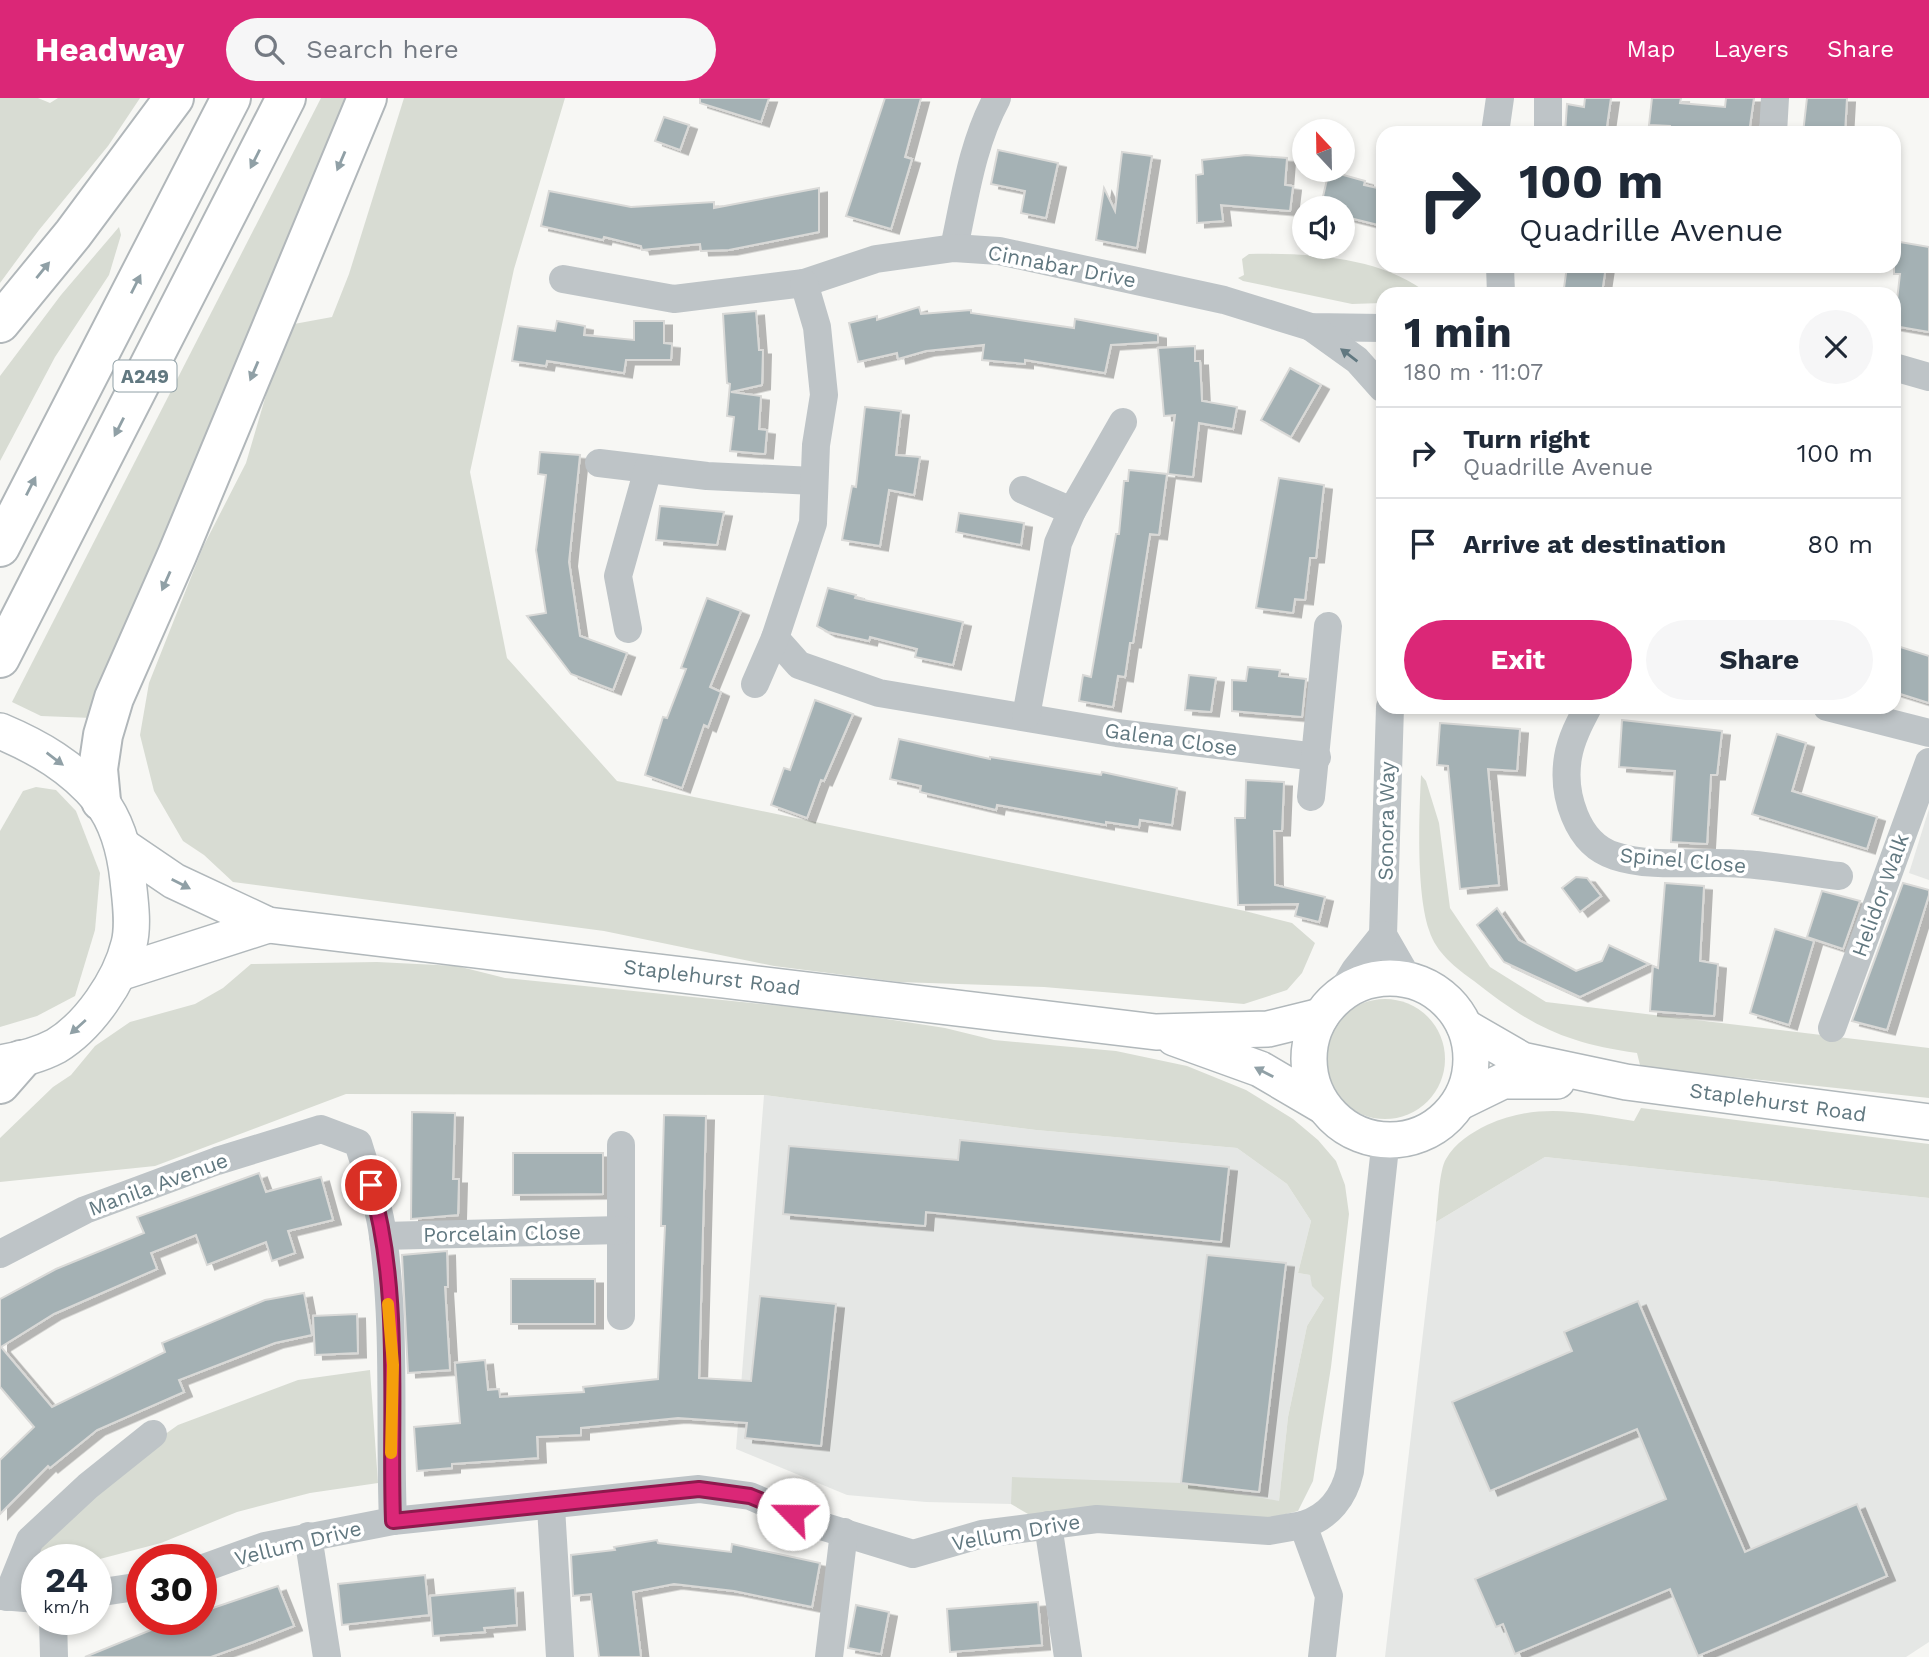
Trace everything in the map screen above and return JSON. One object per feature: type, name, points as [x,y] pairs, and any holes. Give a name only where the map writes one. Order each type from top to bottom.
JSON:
[{"type":"highway","points":[[0,323],[73,234],[174,98]]},
{"type":"highway","name":"A249","points":[[0,547],[231,98]]},
{"type":"highway","name":"A249","points":[[1,656],[286,98]]},
{"type":"highway","points":[[101,801],[98,769],[103,735],[114,698],[177,555],[367,98]]},
{"type":"main road","points":[[0,731],[39,747],[101,801],[124,848],[130,895],[130,941],[119,973],[84,1023],[56,1046],[7,1069]]},
{"type":"main road","name":"Staplehurst Road","points":[[124,848],[174,881],[268,925],[1156,1032],[1268,1029],[1331,1004]]},
{"type":"main road","name":"Staplehurst Road","points":[[119,973],[268,925]]},
{"type":"main road","points":[[1403,977],[1425,986],[1455,1010],[1465,1027],[1472,1052],[1470,1078],[1460,1101],[1442,1123],[1418,1136],[1365,1137],[1341,1125],[1323,1106],[1312,1085],[1308,1061],[1311,1038],[1331,1004],[1374,980],[1403,977]]},
{"type":"main road","name":"Staplehurst Road","points":[[1465,1027],[1522,1060],[1626,1082],[1929,1122]]},
{"type":"main road","name":"Staplehurst Road","points":[[1156,1032],[1260,1069],[1323,1106]]},
{"type":"main road","name":"Staplehurst Road","points":[[1460,1101],[1503,1081],[1626,1082]]},
{"type":"street","points":[[954,248],[974,157],[986,118],[997,98]]},
{"type":"street","points":[[1496,126],[1500,98]]},
{"type":"street","points":[[1548,98],[1548,126]]},
{"type":"street","points":[[1773,126],[1775,98]]},
{"type":"street","name":"Cinnabar Drive","points":[[563,279],[674,299],[804,283],[876,259],[954,248],[999,251],[1224,300],[1311,327],[1376,328]]},
{"type":"street","points":[[755,684],[775,638],[813,523],[814,481],[824,395],[817,327],[804,283]]},
{"type":"street","name":"Cinnabar Drive","points":[[1311,327],[1357,360],[1376,381]]},
{"type":"street","points":[[1901,369],[1929,377]]},
{"type":"street","points":[[1026,716],[1058,543],[1072,511],[1123,422]]},
{"type":"street","points":[[599,463],[707,475],[814,481]]},
{"type":"street","points":[[628,629],[618,576],[648,468]]},
{"type":"street","points":[[1023,490],[1072,511]]},
{"type":"street","points":[[1311,797],[1317,757],[1320,683],[1328,626]]},
{"type":"street","name":"Galena Close","points":[[775,638],[799,665],[879,693],[1117,733],[1317,757]]},
{"type":"street","name":"Sonora Way","points":[[1390,714],[1384,935],[1405,975],[1425,986]]},
{"type":"street","name":"Spinel Close","points":[[1585,714],[1568,758],[1569,794],[1576,821],[1590,840],[1613,856],[1695,864],[1741,863],[1839,876]]},
{"type":"street","points":[[1854,714],[1929,733]]},
{"type":"street","name":"Helidor Walk","points":[[1832,1028],[1929,762]]},
{"type":"street","points":[[1331,1004],[1384,935]]},
{"type":"street","name":"Manila Avenue","points":[[0,1254],[86,1210],[217,1161],[321,1129],[358,1143],[383,1236]]},
{"type":"street","name":"Vellum Drive","points":[[217,1563],[265,1546],[393,1521],[551,1507],[699,1489],[750,1496],[815,1524],[913,1553],[982,1534],[1105,1519],[1259,1531],[1282,1530],[1303,1525],[1331,1509],[1343,1492],[1349,1476],[1386,1138]]},
{"type":"street","points":[[621,1145],[621,1316]]},
{"type":"street","name":"Porcelain Close","points":[[383,1236],[621,1230]]},
{"type":"street","points":[[383,1236],[393,1365],[393,1521]]},
{"type":"street","points":[[4,1597],[30,1540],[88,1486],[153,1434]]},
{"type":"street","points":[[551,1507],[560,1657]]},
{"type":"street","points":[[1048,1525],[1068,1657]]},
{"type":"street","points":[[1303,1525],[1329,1596],[1322,1657]]},
{"type":"street","points":[[829,1657],[844,1532]]},
{"type":"street","points":[[308,1536],[327,1657]]},
{"type":"street","points":[[53,1635],[54,1657]]},
{"type":"shaded area","points":[[0,98],[38,98],[50,103],[58,98],[140,98],[108,146],[39,230],[0,283]]},
{"type":"shaded area","points":[[321,98],[352,98],[92,718],[41,716],[12,702]]},
{"type":"shaded area","points":[[404,98],[565,98],[514,269],[470,472],[507,658],[617,781],[1292,923],[1315,943],[1302,973],[1287,990],[1244,1004],[1044,987],[899,982],[774,966],[604,931],[233,882],[204,855],[183,841],[154,791],[140,735],[149,683],[203,547],[246,463],[276,361],[294,324],[332,317],[349,274]]},
{"type":"shaded area","points":[[119,227],[121,235],[109,275],[55,357],[0,461],[0,376],[61,295]]},
{"type":"shaded area","points":[[1249,254],[1292,254],[1292,259],[1339,259],[1362,263],[1376,267],[1376,273],[1391,273],[1418,287],[1376,287],[1376,303],[1352,304],[1238,278],[1244,275],[1242,259]]},
{"type":"shaded area","points":[[1421,775],[1426,781],[1439,823],[1450,908],[1490,967],[1546,1002],[1929,1048],[1929,1098],[1650,1068],[1640,1065],[1637,1053],[1569,1038],[1513,1010],[1454,965],[1432,938],[1425,914],[1420,875]]},
{"type":"shaded area","points":[[36,787],[56,790],[76,811],[100,873],[95,930],[75,996],[37,1016],[0,1027],[0,831],[23,791]]},
{"type":"shaded area","points":[[1929,809],[1929,880],[1909,873]]},
{"type":"shaded area","points":[[377,962],[457,966],[505,978],[841,1012],[945,1028],[994,1040],[1116,1051],[1187,1066],[1246,1090],[1293,1119],[1318,1140],[1336,1161],[1345,1185],[1349,1214],[1331,1367],[1313,1481],[1298,1511],[1256,1522],[1028,1514],[1011,1504],[1012,1477],[1181,1483],[1279,1501],[1288,1417],[1307,1326],[1324,1298],[1312,1286],[1310,1275],[1298,1273],[1311,1221],[1287,1184],[1237,1148],[1036,1130],[764,1095],[346,1094],[155,1166],[0,1182],[0,1138],[53,1087],[71,1075],[95,1046],[130,1022],[195,1004],[223,988],[251,964]]},
{"type":"shaded area","points":[[1385,999],[1408,1004],[1427,1017],[1440,1036],[1445,1059],[1440,1082],[1427,1101],[1408,1114],[1385,1119],[1362,1114],[1343,1101],[1330,1082],[1325,1059],[1330,1036],[1343,1017],[1362,1004]]},
{"type":"shaded area","points":[[764,1095],[1036,1130],[1237,1148],[1287,1184],[1311,1221],[1298,1273],[1310,1275],[1313,1286],[1324,1298],[1307,1326],[1288,1417],[1279,1502],[1011,1504],[926,1502],[847,1495],[736,1449]]},
{"type":"shaded area","points":[[1641,1108],[1929,1144],[1929,1198],[1545,1157],[1436,1222],[1440,1180],[1446,1159],[1459,1143],[1481,1128],[1506,1118],[1542,1111],[1577,1112],[1634,1121]]},
{"type":"shaded area","points":[[1545,1157],[1929,1198],[1929,1642],[1906,1657],[1385,1657],[1436,1222]]},
{"type":"shaded area","points":[[370,1370],[378,1483],[310,1493],[237,1512],[161,1543],[126,1544],[126,1552],[112,1556],[112,1544],[37,1544],[38,1540],[140,1452],[178,1425],[298,1380]]},
{"type":"building","points":[[700,98],[769,98],[761,122],[700,103]]},
{"type":"building","points":[[885,98],[921,98],[905,157],[912,159],[891,229],[846,216]]},
{"type":"building","points":[[1585,98],[1611,98],[1607,126],[1565,126],[1567,104],[1584,107]]},
{"type":"building","points":[[1652,98],[1681,98],[1680,103],[1725,107],[1726,98],[1754,98],[1750,126],[1649,125]]},
{"type":"building","points":[[1807,98],[1847,98],[1845,126],[1804,126]]},
{"type":"building","points":[[664,117],[689,125],[680,150],[655,141]]},
{"type":"building","points":[[998,150],[1058,163],[1046,218],[1021,213],[1025,191],[991,184]]},
{"type":"building","points":[[1122,152],[1152,156],[1137,248],[1096,240],[1104,188],[1115,211]]},
{"type":"building","points":[[1246,155],[1287,158],[1285,185],[1293,186],[1290,211],[1221,205],[1223,221],[1197,223],[1196,175],[1203,174],[1202,160]]},
{"type":"building","points":[[1355,178],[1365,181],[1364,185],[1376,188],[1376,224],[1355,219],[1355,196],[1323,196],[1326,182],[1355,182]]},
{"type":"building","points":[[819,188],[819,232],[729,250],[701,251],[700,244],[642,250],[641,246],[604,237],[603,240],[541,226],[549,191],[631,207],[714,202],[714,208]]},
{"type":"building","points":[[1901,242],[1929,247],[1929,332],[1901,327],[1900,274],[1894,274],[1901,273]]},
{"type":"building","points":[[1566,273],[1605,273],[1603,287],[1564,287]]},
{"type":"building","points":[[919,307],[921,314],[971,310],[971,313],[1074,328],[1075,319],[1158,334],[1158,342],[1111,345],[1105,373],[1025,360],[1025,364],[982,360],[984,345],[926,351],[898,359],[897,353],[858,362],[849,323],[877,316],[877,320]]},
{"type":"building","points":[[756,311],[759,350],[763,350],[762,385],[731,392],[761,396],[759,429],[767,430],[765,454],[730,451],[734,417],[727,416],[730,384],[727,383],[723,314]]},
{"type":"building","points":[[557,321],[585,326],[584,335],[634,340],[634,321],[664,321],[664,343],[672,344],[671,360],[626,360],[624,373],[547,361],[546,366],[512,361],[518,326],[555,331]]},
{"type":"building","points":[[1195,346],[1195,361],[1200,361],[1202,401],[1237,407],[1233,429],[1199,423],[1193,477],[1168,474],[1175,415],[1164,416],[1158,348]]},
{"type":"building","points":[[1290,368],[1321,385],[1291,437],[1261,420]]},
{"type":"building","points":[[865,407],[901,411],[896,455],[920,457],[914,495],[889,490],[880,546],[842,540],[852,486],[856,487]]},
{"type":"building","points":[[540,452],[580,455],[569,562],[580,636],[627,653],[613,690],[571,674],[527,616],[546,613],[536,550],[546,475],[538,474]]},
{"type":"building","points":[[1129,470],[1167,474],[1159,535],[1150,534],[1133,643],[1130,643],[1125,677],[1118,676],[1113,707],[1079,701],[1083,675],[1091,677],[1116,534],[1119,534],[1124,481],[1128,481]]},
{"type":"building","points":[[1279,478],[1324,485],[1316,558],[1310,558],[1305,600],[1295,599],[1293,613],[1256,608]]},
{"type":"building","points":[[660,506],[724,512],[717,545],[656,540]]},
{"type":"building","points":[[959,513],[1024,523],[1021,545],[956,532]]},
{"type":"building","points":[[828,588],[856,595],[855,598],[963,622],[953,665],[915,657],[917,649],[870,637],[869,641],[828,632],[817,626]]},
{"type":"building","points":[[707,598],[741,611],[710,687],[721,692],[708,727],[704,725],[682,788],[645,775],[663,717],[667,718],[686,669],[681,668]]},
{"type":"building","points":[[1901,647],[1929,656],[1929,703],[1901,694]]},
{"type":"building","points":[[1248,667],[1280,670],[1279,676],[1306,679],[1302,717],[1232,711],[1232,680],[1246,681]]},
{"type":"building","points":[[1189,675],[1216,678],[1211,712],[1185,710]]},
{"type":"building","points":[[815,700],[853,714],[824,781],[821,780],[807,818],[771,805],[784,768],[790,770]]},
{"type":"building","points":[[1622,720],[1722,731],[1717,775],[1711,775],[1707,844],[1671,842],[1675,771],[1619,767]]},
{"type":"building","points":[[1440,723],[1520,729],[1517,771],[1488,769],[1499,885],[1460,889],[1448,766],[1437,765]]},
{"type":"building","points":[[1777,734],[1806,743],[1792,791],[1877,817],[1867,849],[1752,814]]},
{"type":"building","points":[[899,739],[990,759],[1101,775],[1102,772],[1177,788],[1172,825],[1140,820],[1139,827],[1106,822],[1106,825],[997,805],[996,810],[920,792],[921,786],[890,779]]},
{"type":"building","points":[[1246,780],[1284,782],[1282,831],[1274,831],[1275,885],[1325,897],[1319,922],[1295,916],[1298,904],[1238,905],[1235,818],[1245,818]]},
{"type":"building","points":[[1576,877],[1587,878],[1601,896],[1580,912],[1562,888]]},
{"type":"building","points":[[1665,883],[1704,886],[1700,961],[1718,964],[1714,1016],[1650,1011],[1653,966],[1658,968]]},
{"type":"building","points":[[1903,883],[1929,890],[1929,895],[1887,1030],[1852,1021]]},
{"type":"building","points":[[1822,891],[1860,901],[1843,949],[1807,937]]},
{"type":"building","points":[[1497,908],[1519,940],[1576,971],[1602,961],[1609,945],[1649,964],[1580,997],[1504,962],[1477,925]]},
{"type":"building","points":[[1775,929],[1814,941],[1789,1025],[1750,1013]]},
{"type":"building","points":[[412,1112],[455,1113],[453,1179],[459,1179],[458,1215],[411,1219]]},
{"type":"building","points":[[664,1115],[706,1116],[699,1378],[751,1381],[760,1296],[836,1304],[821,1446],[745,1438],[747,1423],[678,1418],[581,1428],[581,1435],[537,1437],[538,1458],[452,1464],[452,1468],[417,1471],[414,1427],[460,1423],[455,1363],[485,1360],[488,1390],[499,1389],[500,1397],[584,1392],[583,1387],[658,1379],[665,1226],[661,1226]]},
{"type":"building","points":[[960,1140],[1229,1167],[1221,1242],[926,1212],[925,1226],[783,1214],[789,1146],[958,1160]]},
{"type":"building","points":[[513,1153],[603,1153],[603,1194],[513,1195]]},
{"type":"building","points":[[259,1173],[266,1192],[321,1177],[333,1220],[288,1231],[295,1253],[272,1261],[266,1242],[207,1265],[196,1235],[151,1253],[157,1269],[54,1314],[1,1347],[52,1407],[165,1352],[162,1343],[265,1300],[304,1293],[312,1335],[275,1343],[179,1380],[184,1392],[97,1430],[50,1468],[48,1466],[0,1514],[0,1460],[34,1427],[0,1387],[0,1299],[56,1269],[144,1233],[137,1217]]},
{"type":"building","points":[[447,1251],[448,1287],[445,1287],[450,1370],[408,1373],[402,1255]]},
{"type":"building","points":[[1207,1255],[1286,1263],[1259,1492],[1181,1483]]},
{"type":"building","points":[[511,1279],[595,1279],[595,1324],[511,1324]]},
{"type":"building","points":[[1638,1301],[1745,1552],[1857,1504],[1887,1576],[1698,1656],[1670,1589],[1515,1654],[1503,1624],[1496,1627],[1475,1579],[1666,1499],[1637,1429],[1490,1491],[1452,1402],[1572,1351],[1564,1332]]},
{"type":"building","points":[[357,1314],[358,1353],[315,1355],[313,1316]]},
{"type":"building","points":[[657,1540],[658,1543],[731,1552],[732,1544],[820,1563],[812,1607],[734,1591],[674,1584],[633,1592],[641,1657],[599,1657],[591,1594],[573,1596],[571,1555],[615,1550],[614,1547]]},
{"type":"building","points":[[425,1575],[429,1615],[342,1625],[338,1584]]},
{"type":"building","points":[[278,1586],[294,1626],[211,1657],[85,1657],[139,1635],[217,1635],[217,1607]]},
{"type":"building","points":[[515,1588],[517,1625],[484,1628],[485,1632],[433,1636],[430,1596]]},
{"type":"building","points":[[1038,1602],[1042,1645],[950,1652],[947,1609]]},
{"type":"building","points":[[856,1605],[889,1612],[881,1654],[848,1648]]},
{"type":"slow traffic","points":[[388,1304],[393,1365],[391,1453]]},
{"type":"route","points":[[371,1185],[383,1236],[393,1365],[393,1521],[551,1507],[699,1489],[750,1496],[793,1514]]}]
